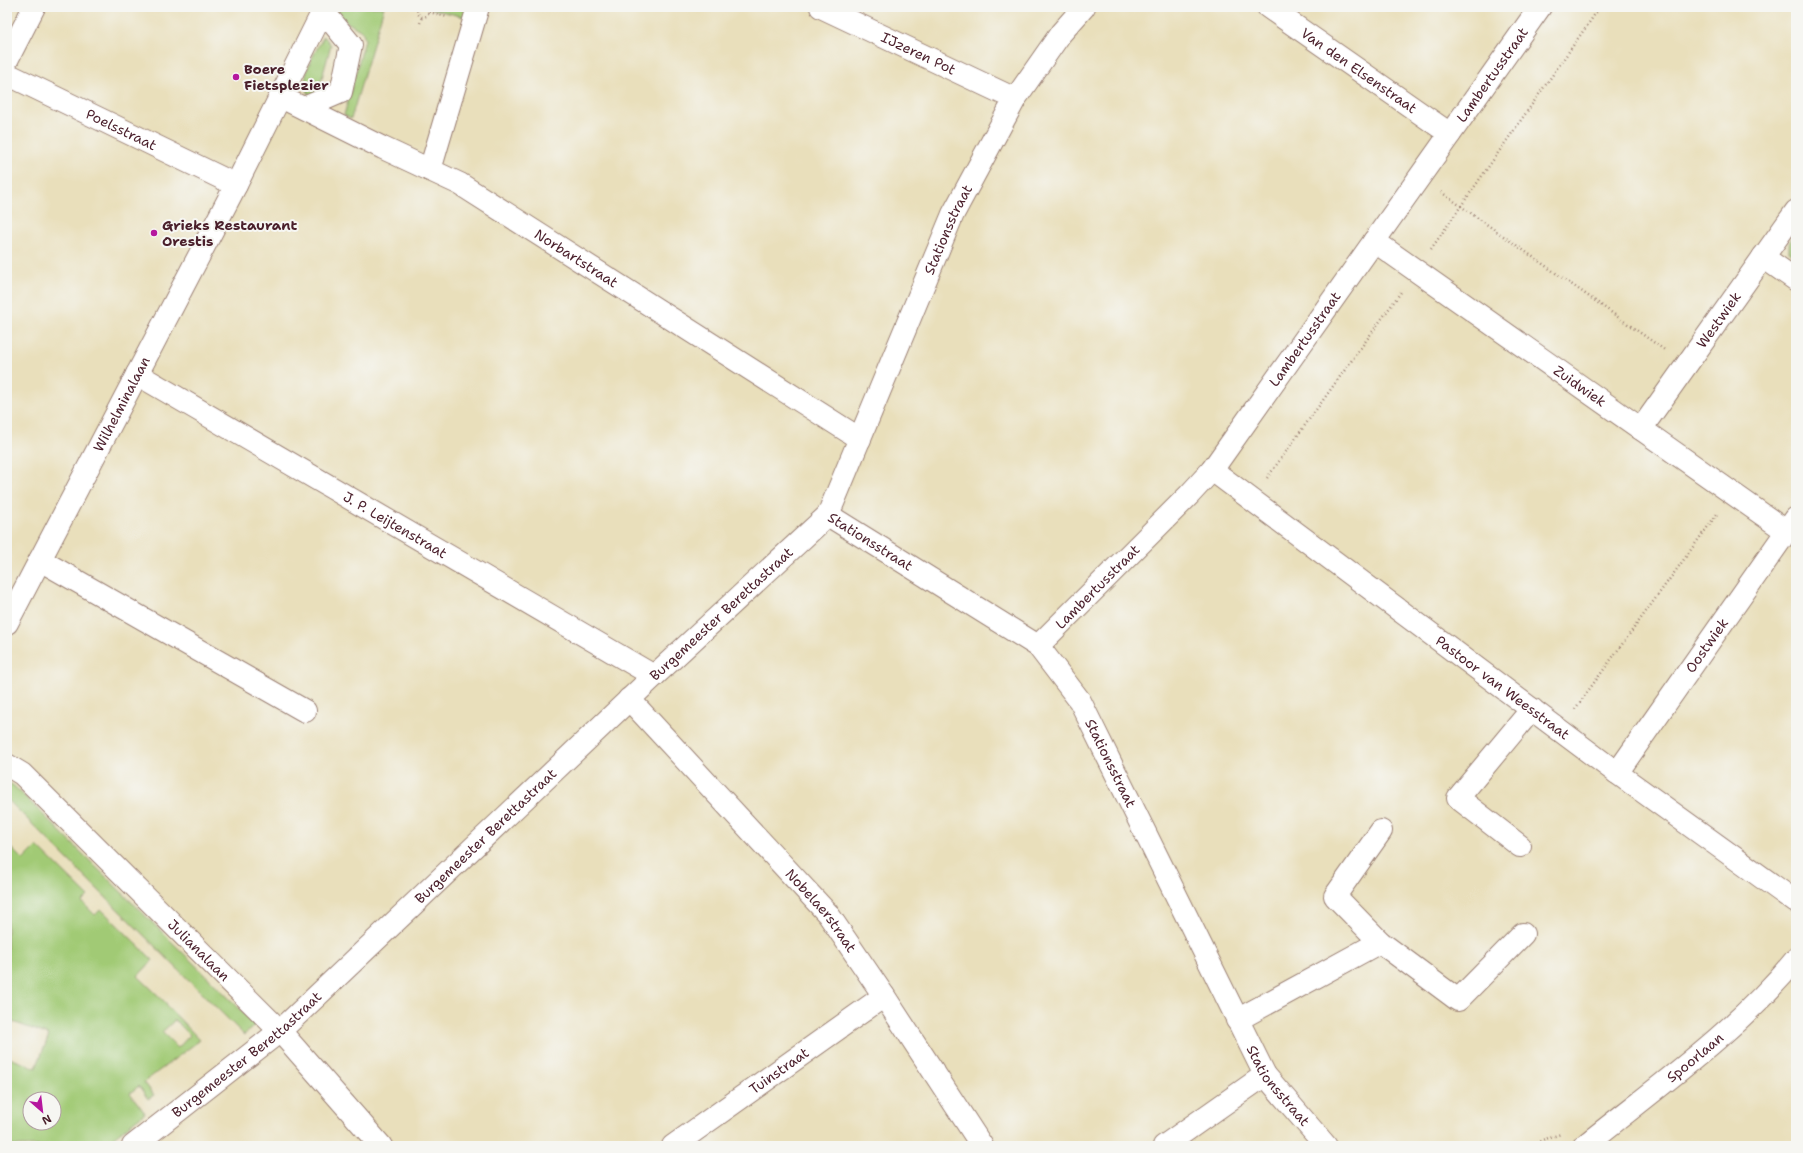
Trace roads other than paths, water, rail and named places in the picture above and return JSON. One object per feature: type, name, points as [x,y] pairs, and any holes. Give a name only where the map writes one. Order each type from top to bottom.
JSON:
[{"type":"street","points":[[7,60],[34,7]]},
{"type":"street","points":[[430,170],[478,7]]},
{"type":"street","name":"IJzeren Pot","points":[[821,7],[1015,99]]},
{"type":"street","name":"Stationsstraat","points":[[1084,7],[1061,33],[1015,99],[953,214],[828,515],[1038,646],[1080,701],[1265,1076],[1326,1146]]},
{"type":"street","name":"Van den Elsenstraat","points":[[1268,7],[1450,134]]},
{"type":"street","name":"Lambertusstraat","points":[[1038,646],[1212,470],[1540,7]]},
{"type":"street","points":[[304,108],[341,92],[351,45],[324,9]]},
{"type":"street","name":"Wilhelminalaan","points":[[7,623],[236,186],[324,9]]},
{"type":"street","name":"Poelsstraat","points":[[7,74],[236,186]]},
{"type":"street","name":"Norbartstraat","points":[[281,97],[460,184],[860,439]]},
{"type":"street","name":"Westwiek","points":[[1641,428],[1796,211]]},
{"type":"street","name":"Zuidwiek","points":[[1374,241],[1732,493],[1791,524]]},
{"type":"street","points":[[1763,257],[1796,280]]},
{"type":"street","name":"J. P. Leijtenstraat","points":[[137,374],[654,676]]},
{"type":"street","name":"Pastoor van Weesstraat","points":[[1212,470],[1617,773],[1796,902]]},
{"type":"street","name":"Burgemeester Berettastraat","points":[[133,1146],[280,1031],[629,699],[828,515]]},
{"type":"street","name":"Oostwiek","points":[[1617,773],[1791,524]]},
{"type":"street","points":[[40,560],[305,711]]},
{"type":"street","name":"Nobelaerstraat","points":[[629,699],[828,914],[884,996],[982,1146]]},
{"type":"street","points":[[1520,846],[1458,798],[1532,709]]},
{"type":"street","name":"Julianalaan","points":[[7,765],[22,774],[280,1031],[381,1146]]},
{"type":"street","points":[[1381,831],[1335,896],[1380,942],[1458,1000],[1524,934]]},
{"type":"street","points":[[1237,1020],[1380,942]]},
{"type":"street","name":"Spoorlaan","points":[[1584,1146],[1729,1029],[1769,991],[1796,959]]},
{"type":"street","name":"Tuinstraat","points":[[673,1146],[884,996]]},
{"type":"street","points":[[1164,1146],[1265,1076]]},
{"type":"place","name":"Boere Fietsplezier","points":[[236,77]]},
{"type":"place","name":"Grieks Restaurant Orestis","points":[[154,233]]}]
